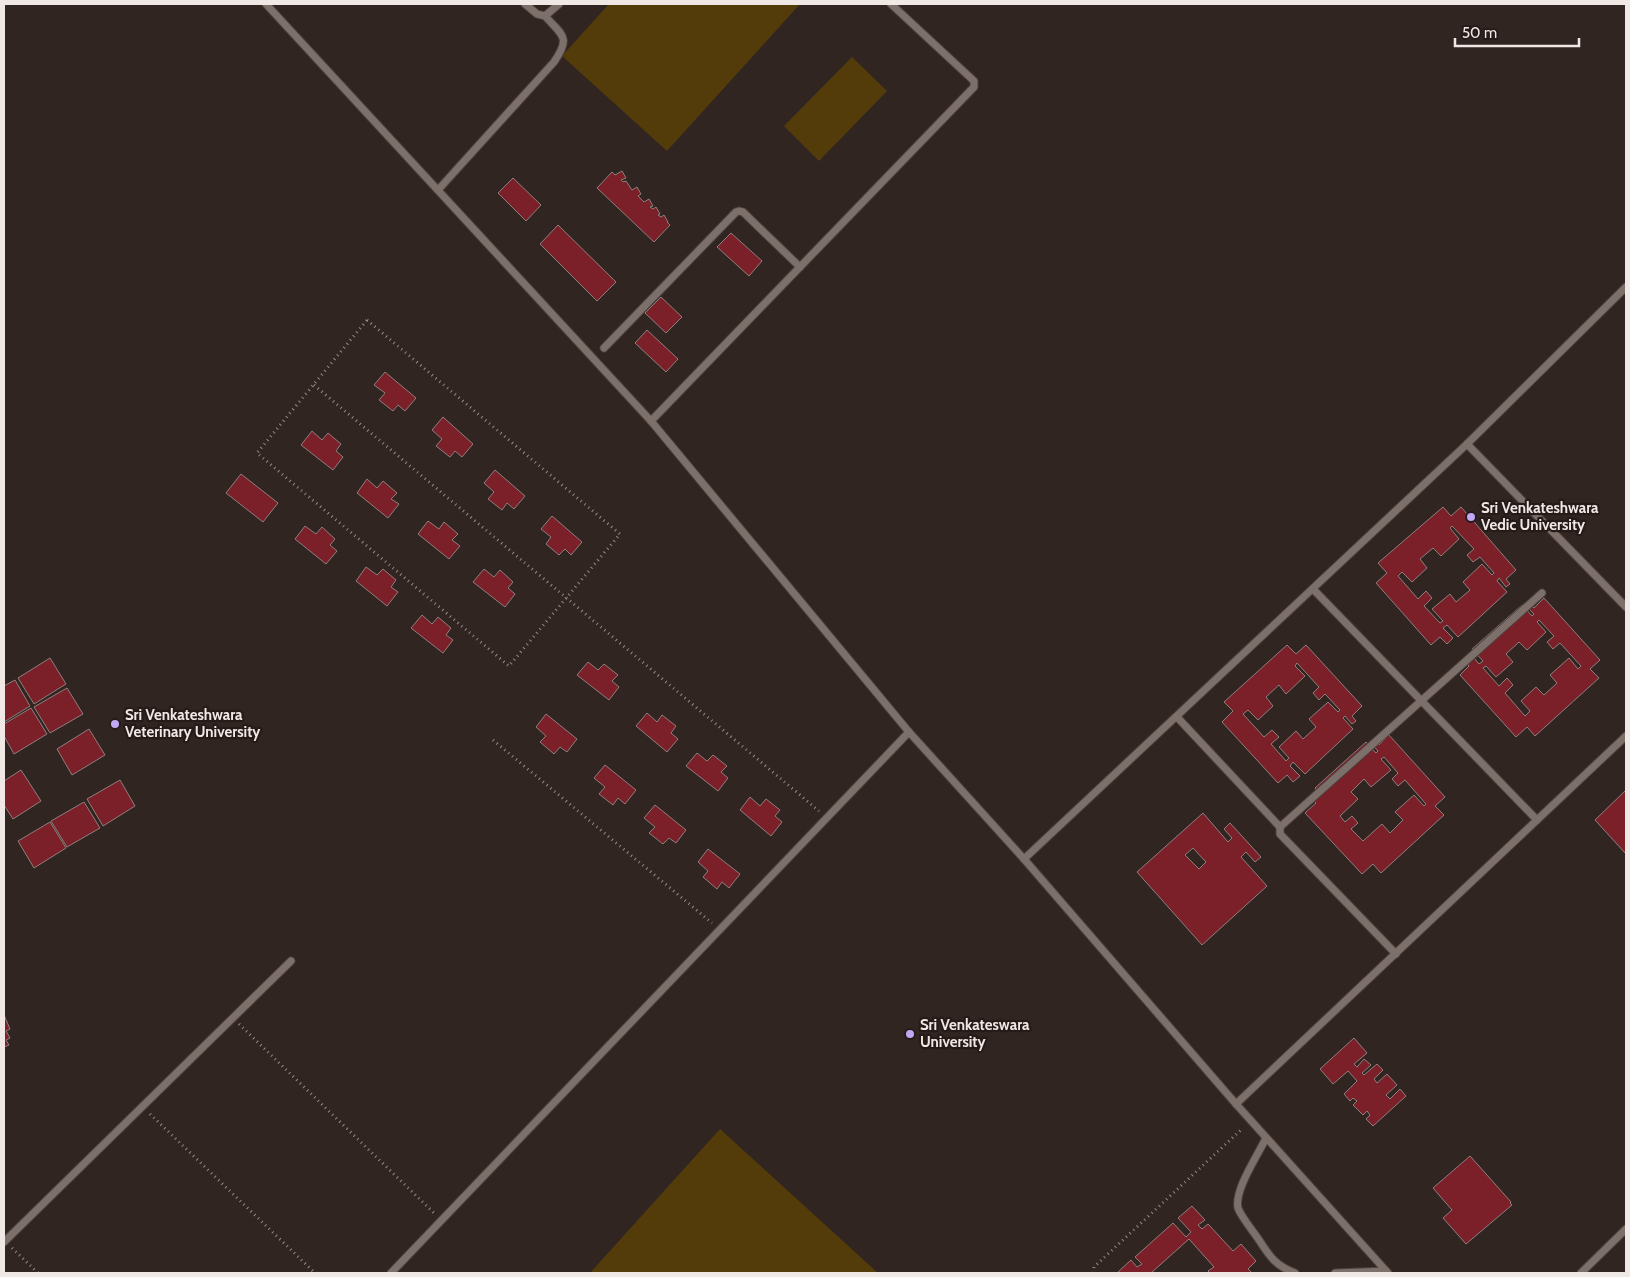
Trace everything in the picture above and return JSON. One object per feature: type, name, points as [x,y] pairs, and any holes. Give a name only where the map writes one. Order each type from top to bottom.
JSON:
[{"type":"lane","points":[[266,4],[651,420],[909,732],[1024,859],[1236,1104],[1387,1272]]},
{"type":"lane","points":[[438,190],[563,50],[564,42],[561,34],[545,16],[537,14],[525,4]]},
{"type":"lane","points":[[545,16],[559,4]]},
{"type":"lane","points":[[651,420],[974,87],[974,81],[891,4]]},
{"type":"lane","points":[[604,348],[736,212],[743,212],[800,267]]},
{"type":"lane","points":[[1024,859],[1466,444],[1626,287]]},
{"type":"lane","points":[[1466,444],[1626,607]]},
{"type":"lane","points":[[1313,589],[1537,820]]},
{"type":"lane","points":[[1280,827],[1542,593]]},
{"type":"lane","points":[[1177,717],[1280,827],[1280,834],[1396,954]]},
{"type":"lane","points":[[391,1273],[909,732]]},
{"type":"lane","points":[[1236,1104],[1626,736]]},
{"type":"lane","points":[[4,1241],[291,961]]},
{"type":"lane","points":[[1266,1138],[1241,1188],[1238,1210],[1273,1260],[1282,1268],[1295,1273]]},
{"type":"lane","points":[[1582,1273],[1626,1229]]},
{"type":"lane","points":[[1335,1273],[1387,1272]]},
{"type":"path","points":[[368,320],[620,534],[509,666],[257,453],[314,384],[368,320]]},
{"type":"path","points":[[314,384],[827,818]]},
{"type":"path","points":[[493,740],[720,930]]},
{"type":"path","points":[[233,1018],[442,1220]]},
{"type":"path","points":[[142,1106],[315,1273]]},
{"type":"path","points":[[1093,1273],[1094,1267],[1251,1121]]},
{"type":"path","points":[[4,1241],[38,1273]]},
{"type":"shaded area","points":[[609,4],[800,4],[667,151],[562,56]]},
{"type":"shaded area","points":[[852,57],[887,91],[819,161],[784,126]]},
{"type":"shaded area","points":[[720,1129],[878,1273],[590,1273]]},
{"type":"building","points":[[622,171],[626,178],[621,180],[623,182],[626,181],[632,190],[637,187],[641,194],[638,196],[644,202],[649,199],[653,206],[650,207],[653,209],[656,207],[660,214],[658,215],[661,217],[664,215],[670,225],[654,242],[597,188],[612,172],[615,175]]},
{"type":"building","points":[[513,178],[541,205],[526,221],[498,193]]},
{"type":"building","points":[[558,225],[616,282],[597,301],[540,244]]},
{"type":"building","points":[[731,233],[762,261],[749,276],[717,247]]},
{"type":"building","points":[[661,297],[682,317],[666,333],[645,313]]},
{"type":"building","points":[[647,330],[678,359],[666,372],[635,343]]},
{"type":"building","points":[[385,372],[416,398],[405,411],[398,405],[393,411],[379,400],[385,393],[374,385]]},
{"type":"building","points":[[443,417],[473,444],[462,457],[455,451],[450,457],[436,446],[442,439],[432,430]]},
{"type":"building","points":[[312,431],[322,440],[328,433],[341,444],[336,451],[343,457],[333,470],[301,445]]},
{"type":"building","points":[[495,470],[525,496],[514,509],[507,503],[502,510],[488,499],[494,492],[484,483]]},
{"type":"building","points":[[241,474],[278,503],[263,522],[226,493]]},
{"type":"building","points":[[367,479],[377,488],[383,481],[397,493],[391,499],[399,504],[388,518],[357,493]]},
{"type":"building","points":[[1443,507],[1451,516],[1461,507],[1516,570],[1506,579],[1510,584],[1506,587],[1499,578],[1497,581],[1507,592],[1458,637],[1447,625],[1443,628],[1453,638],[1447,644],[1440,637],[1431,645],[1376,583],[1387,573],[1378,563]],"holes":[[[1452,526],[1474,549],[1467,555],[1473,562],[1480,557],[1494,573],[1492,575],[1482,564],[1463,582],[1470,590],[1456,602],[1450,594],[1432,609],[1443,621],[1440,623],[1424,606],[1432,598],[1426,591],[1418,599],[1398,576],[1402,572],[1412,582],[1427,568],[1420,559],[1433,548],[1441,556],[1459,539],[1450,528]]]},
{"type":"building","points":[[552,516],[582,542],[571,555],[565,549],[559,555],[546,544],[551,537],[541,529]]},
{"type":"building","points":[[428,521],[439,529],[444,522],[458,534],[452,540],[460,546],[449,559],[418,534]]},
{"type":"building","points":[[305,526],[316,534],[322,527],[335,539],[330,545],[337,551],[326,564],[295,539]]},
{"type":"building","points":[[366,567],[377,575],[383,569],[396,580],[391,587],[398,592],[387,606],[356,581]]},
{"type":"building","points":[[484,569],[494,577],[500,570],[513,582],[508,588],[515,594],[505,607],[473,582]]},
{"type":"building","points":[[1544,598],[1600,660],[1590,669],[1599,678],[1535,736],[1527,727],[1516,737],[1460,675],[1469,666],[1463,659],[1470,653],[1479,664],[1483,661],[1472,649],[1522,605],[1532,616],[1534,614],[1526,606],[1530,603],[1534,608]],"holes":[[[1539,620],[1554,636],[1547,642],[1553,649],[1560,643],[1581,666],[1578,669],[1569,658],[1550,675],[1557,683],[1544,695],[1536,687],[1521,701],[1530,711],[1525,716],[1505,693],[1513,685],[1507,678],[1499,686],[1483,668],[1486,666],[1496,677],[1513,662],[1506,654],[1519,642],[1527,650],[1546,632],[1537,622]]]},
{"type":"building","points":[[422,615],[432,624],[438,617],[451,628],[446,635],[453,640],[443,653],[411,628]]},
{"type":"building","points":[[1287,645],[1296,654],[1306,645],[1362,706],[1352,716],[1356,721],[1352,724],[1345,716],[1343,718],[1353,729],[1305,774],[1293,762],[1290,766],[1300,776],[1293,782],[1287,775],[1278,783],[1222,722],[1233,711],[1224,702]],"holes":[[[1297,663],[1319,687],[1313,693],[1319,700],[1325,694],[1340,710],[1338,712],[1328,702],[1309,719],[1316,727],[1303,739],[1296,731],[1279,747],[1289,758],[1286,761],[1271,744],[1279,737],[1272,730],[1264,737],[1243,714],[1248,710],[1258,720],[1273,706],[1266,697],[1279,685],[1286,694],[1305,676],[1295,666]]]},
{"type":"building","points":[[50,658],[66,684],[34,704],[18,678]]},
{"type":"building","points":[[588,662],[598,670],[604,664],[618,675],[612,681],[619,687],[609,700],[577,675]]},
{"type":"building","points":[[15,680],[30,706],[4,722],[4,686]]},
{"type":"building","points":[[67,688],[83,714],[50,733],[34,707]]},
{"type":"building","points":[[31,708],[47,734],[14,754],[4,736],[4,724]]},
{"type":"building","points":[[647,713],[657,722],[662,715],[676,726],[671,733],[678,739],[667,752],[636,726]]},
{"type":"building","points":[[546,714],[577,739],[567,752],[560,747],[554,754],[540,742],[546,736],[536,727]]},
{"type":"building","points":[[89,729],[105,755],[72,775],[57,749]]},
{"type":"building","points":[[1389,735],[1445,797],[1435,806],[1444,815],[1381,873],[1373,864],[1362,874],[1305,813],[1316,803],[1312,799],[1318,792],[1315,788],[1366,742],[1376,753],[1378,751],[1371,743],[1374,740],[1379,745]],"holes":[[[1384,757],[1398,773],[1392,779],[1398,786],[1405,780],[1426,804],[1424,806],[1414,795],[1395,812],[1403,820],[1390,833],[1382,824],[1363,841],[1351,829],[1358,823],[1352,816],[1345,822],[1340,816],[1358,799],[1351,792],[1364,779],[1371,787],[1391,770],[1381,759]]]},
{"type":"building","points":[[697,753],[707,761],[713,755],[727,766],[721,772],[728,778],[718,791],[686,766]]},
{"type":"building","points":[[605,765],[636,790],[625,804],[618,798],[613,805],[599,794],[605,787],[594,778]]},
{"type":"building","points":[[21,770],[41,801],[13,819],[4,805],[4,781]]},
{"type":"building","points":[[120,780],[135,806],[103,826],[87,799]]},
{"type":"building","points":[[1626,790],[1626,854],[1595,820]]},
{"type":"building","points":[[750,797],[760,806],[766,799],[780,810],[775,816],[782,822],[771,836],[740,810]]},
{"type":"building","points":[[84,802],[100,828],[67,847],[51,821]]},
{"type":"building","points":[[655,805],[686,830],[676,843],[669,838],[663,844],[649,833],[655,827],[644,818]]},
{"type":"building","points":[[1203,813],[1228,842],[1232,838],[1224,829],[1230,823],[1261,857],[1255,862],[1246,852],[1241,857],[1267,886],[1202,945],[1137,872]],"holes":[[[1193,848],[1206,862],[1199,869],[1185,855]]]},
{"type":"building","points":[[50,822],[66,848],[34,868],[18,841]]},
{"type":"building","points":[[708,849],[740,874],[729,888],[722,882],[717,889],[703,877],[708,871],[698,862]]},
{"type":"building","points":[[4,1015],[10,1029],[6,1031],[10,1038],[6,1040],[9,1045],[4,1047]]},
{"type":"building","points":[[1354,1038],[1367,1053],[1354,1064],[1357,1067],[1364,1059],[1371,1065],[1362,1073],[1364,1075],[1377,1064],[1383,1070],[1374,1079],[1377,1083],[1387,1074],[1397,1085],[1386,1095],[1390,1099],[1400,1089],[1406,1096],[1373,1126],[1366,1119],[1370,1115],[1367,1111],[1363,1115],[1353,1105],[1357,1101],[1353,1098],[1350,1101],[1344,1094],[1357,1081],[1348,1071],[1333,1084],[1320,1069]]},
{"type":"building","points":[[1470,1156],[1512,1205],[1466,1244],[1443,1218],[1452,1210],[1433,1188]]},
{"type":"building","points":[[1192,1206],[1205,1220],[1198,1225],[1202,1229],[1208,1224],[1233,1251],[1241,1244],[1256,1261],[1248,1269],[1252,1273],[1210,1273],[1208,1271],[1214,1267],[1189,1239],[1151,1273],[1118,1272],[1131,1260],[1137,1267],[1142,1264],[1135,1257],[1173,1223],[1186,1237],[1191,1232],[1178,1218]]},
{"type":"place","name":"Sri Venkateshwara Vedic University","points":[[1471,517]]},
{"type":"place","name":"Sri Venkateshwara Veterinary University","points":[[115,724]]},
{"type":"place","name":"Sri Venkateswara University","points":[[910,1034]]}]
